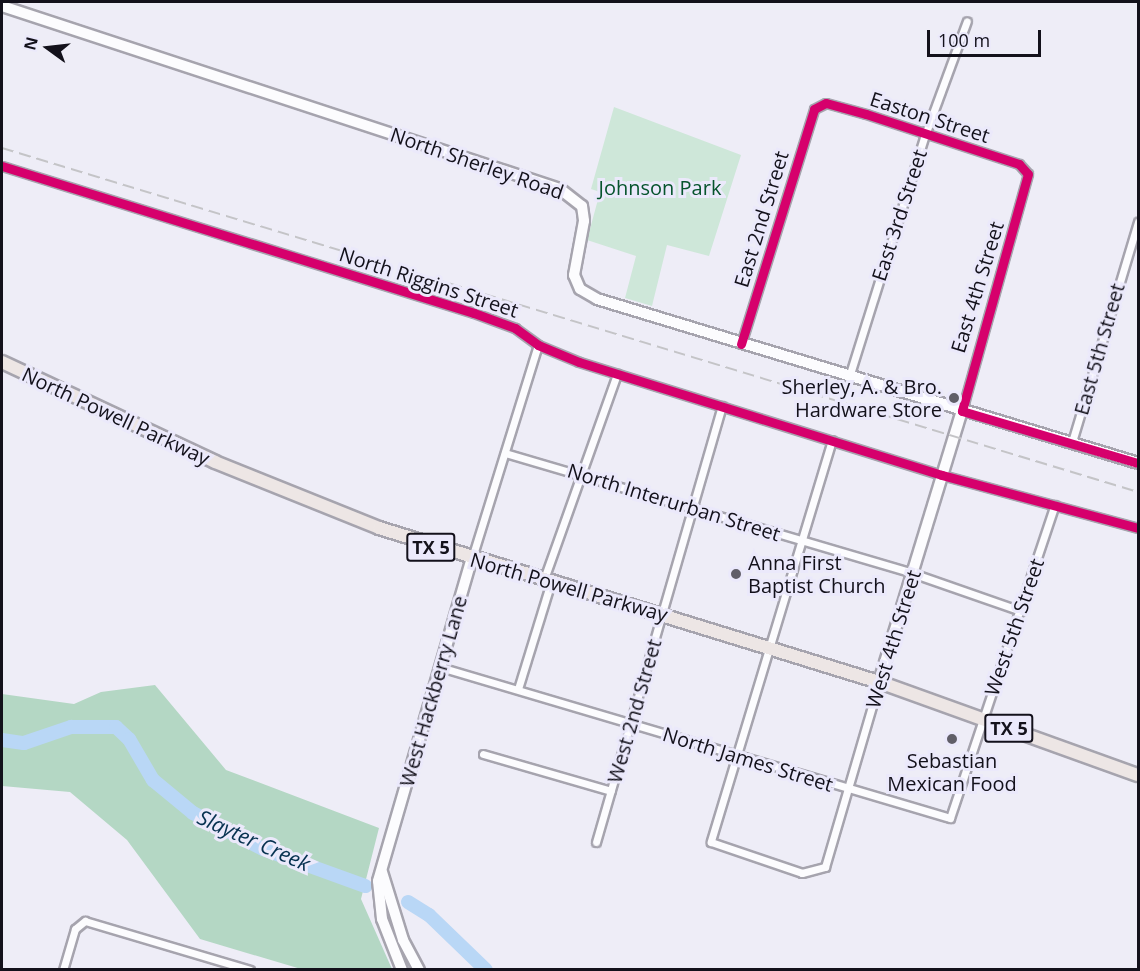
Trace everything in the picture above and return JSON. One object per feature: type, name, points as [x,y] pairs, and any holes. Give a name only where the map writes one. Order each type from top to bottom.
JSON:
[{"type":"main road","name":"North Sherley Road","points":[[2,6],[567,192],[579,201],[583,211],[573,269],[580,289],[603,302],[1138,463]]},
{"type":"main road","name":"North Powell Parkway","points":[[2,362],[263,483],[428,546],[662,614],[879,682]]},
{"type":"main road","name":"West 4th Street","points":[[879,682],[962,411]]},
{"type":"main road","name":"West Hackberry Lane","points":[[402,969],[382,919],[378,888],[382,866],[472,558]]},
{"type":"main road","name":"TX 5","points":[[879,682],[1138,775]]},
{"type":"main road","points":[[382,866],[400,931],[419,969]]},
{"type":"street","name":"East 3rd Street","points":[[849,377],[925,135],[967,21]]},
{"type":"street","name":"Easton Street","points":[[816,106],[834,105],[1019,164],[1028,174]]},
{"type":"street","name":"East 2nd Street","points":[[741,344],[816,106]]},
{"type":"street","name":"North Riggins Street","points":[[2,166],[474,313],[515,328],[538,345],[617,374],[942,475],[1138,528]]},
{"type":"street","name":"East 4th Street","points":[[962,411],[1028,174]]},
{"type":"street","name":"East 5th Street","points":[[1072,442],[1138,222]]},
{"type":"street","name":"West Hackberry Lane","points":[[472,558],[538,345]]},
{"type":"street","points":[[518,689],[548,580],[617,374]]},
{"type":"street","name":"West 2nd Street","points":[[596,842],[722,406]]},
{"type":"street","points":[[737,756],[832,440]]},
{"type":"street","name":"North Interurban Street","points":[[505,453],[584,474],[912,573],[1021,611]]},
{"type":"street","name":"West 5th Street","points":[[950,818],[1055,505]]},
{"type":"street","name":"North James Street","points":[[440,667],[950,818]]},
{"type":"street","name":"West 4th Street","points":[[737,756],[711,842],[802,873],[825,867],[879,682]]},
{"type":"street","points":[[483,754],[611,791]]},
{"type":"street","points":[[63,969],[75,929],[85,921],[250,969]]},
{"type":"green space","name":"Johnson Park","points":[[614,107],[741,155],[709,256],[667,245],[652,306],[625,298],[636,256],[587,240],[600,192],[591,189]]},
{"type":"green space","points":[[155,685],[226,770],[379,828],[361,899],[392,969],[301,969],[200,939],[127,840],[70,792],[2,786],[2,694],[74,704],[101,692]]},
{"type":"waterway","name":"Slayter Creek","points":[[2,740],[24,743],[71,727],[116,727],[129,739],[153,780],[193,813],[263,849],[365,886]]},
{"type":"waterway","name":"Slayter Creek","points":[[2,746],[11,743]]},
{"type":"waterway","name":"Slayter Creek","points":[[408,902],[429,915],[486,970]]},
{"type":"railway","points":[[2,148],[1138,492]]},
{"type":"cycle path","points":[[741,344],[814,109],[826,103],[866,114],[1019,164],[1028,174],[962,411],[1138,463]]},
{"type":"cycle path","points":[[2,166],[474,313],[515,328],[538,345],[579,362],[942,475],[1138,528]]},
{"type":"place","name":"Sherley, A. & Bro. Hardware Store","points":[[954,398]]},
{"type":"place","name":"Anna First Baptist Church","points":[[736,574]]},
{"type":"place","name":"Sebastian Mexican Food","points":[[952,739]]}]
